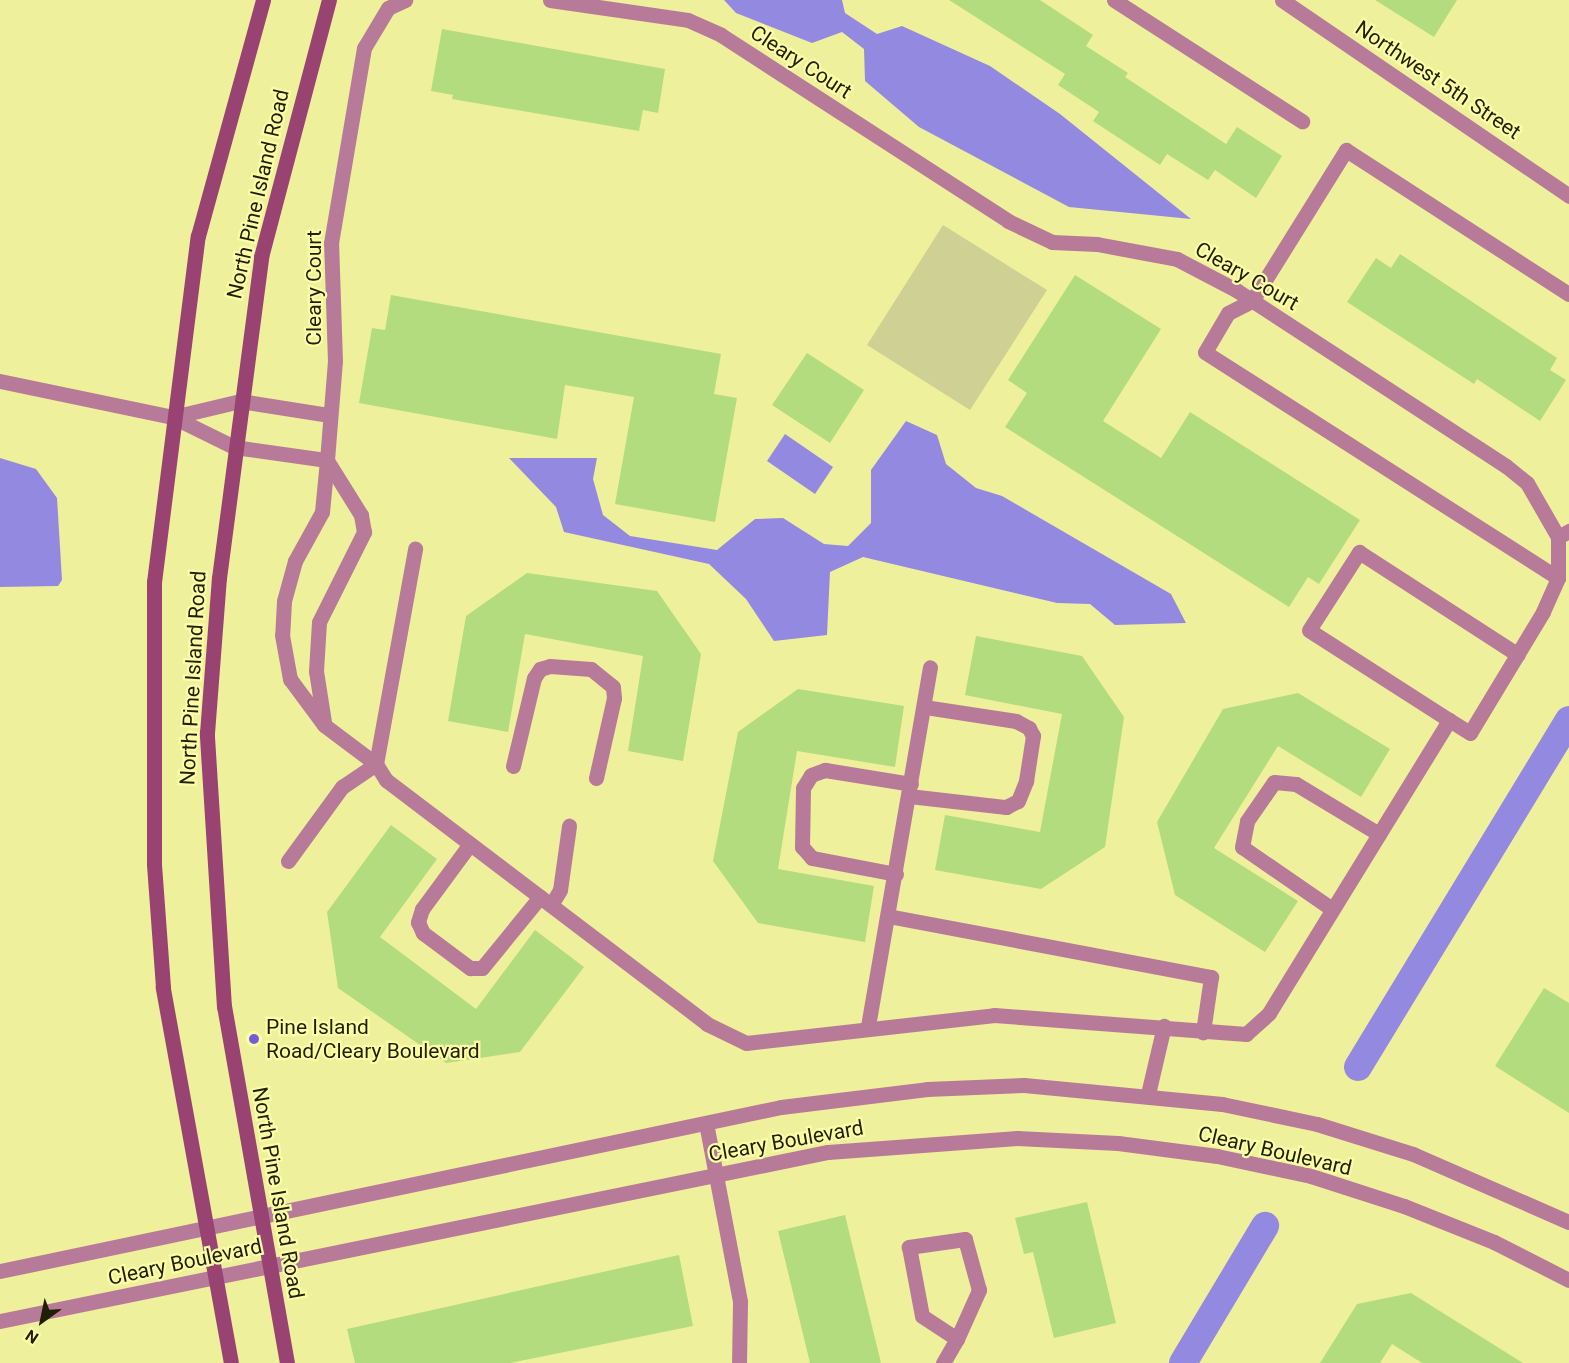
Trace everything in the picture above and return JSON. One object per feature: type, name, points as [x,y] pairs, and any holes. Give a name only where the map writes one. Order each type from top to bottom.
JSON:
[{"type":"main road","name":"North Pine Island Road","points":[[231,1363],[204,1230],[163,987],[154,864],[154,582],[173,417],[198,237],[235,88],[263,0]]},
{"type":"main road","name":"North Pine Island Road","points":[[288,1363],[260,1218],[224,1007],[206,772],[219,578],[240,401],[261,257],[329,0]]},
{"type":"street","name":"Cleary Court","points":[[405,0],[388,8],[364,48],[331,243],[335,362],[328,415],[322,512],[295,561],[284,601],[282,635],[290,679],[324,725],[376,764],[386,780],[729,1038],[746,1043],[868,1026],[994,1015],[1164,1026],[1233,1036],[1259,1026],[1449,720],[1470,733],[1518,654],[1558,578],[1564,534],[1527,483],[1506,466],[1252,300],[1178,259],[1097,244],[1052,242],[1008,220],[721,35],[688,20],[550,0]]},
{"type":"street","points":[[1114,0],[1302,121]]},
{"type":"street","name":"Northwest 5th Street","points":[[1292,2],[1569,196]]},
{"type":"street","points":[[1558,578],[1205,352],[1228,313],[1252,300],[1346,150],[1569,294]]},
{"type":"street","points":[[0,381],[173,417],[234,447],[327,460],[361,515],[364,532],[320,622],[316,671],[324,725]]},
{"type":"street","points":[[173,417],[240,401],[328,415]]},
{"type":"street","points":[[288,861],[342,787],[376,764],[415,549]]},
{"type":"street","points":[[1449,720],[1309,630],[1359,552],[1518,654]]},
{"type":"street","points":[[513,766],[534,678],[540,669],[550,666],[591,669],[613,687],[614,698],[596,778]]},
{"type":"street","points":[[868,1026],[930,667]]},
{"type":"street","points":[[896,874],[812,858],[802,847],[803,788],[811,774],[825,770],[910,790],[1006,807],[1018,801],[1026,781],[1033,736],[1029,728],[1016,721],[924,707]]},
{"type":"street","points":[[1332,909],[1242,847],[1247,821],[1274,782],[1296,784],[1378,834]]},
{"type":"street","points":[[470,844],[422,909],[418,922],[423,933],[470,968],[482,968],[545,901],[560,890],[569,826]]},
{"type":"street","points":[[888,916],[1211,977],[1203,1032]]},
{"type":"street","points":[[1148,1094],[1164,1026]]},
{"type":"street","name":"Cleary Boulevard","points":[[0,1271],[781,1107],[927,1089],[1024,1085],[1148,1094],[1222,1104],[1327,1128],[1423,1158],[1569,1222]]},
{"type":"street","points":[[706,1123],[740,1302],[740,1363]]},
{"type":"street","name":"Cleary Boulevard","points":[[0,1321],[828,1152],[922,1141],[1017,1138],[1129,1144],[1217,1156],[1311,1176],[1404,1206],[1494,1242],[1569,1280]]},
{"type":"street","points":[[943,1363],[957,1339],[979,1290],[965,1239],[909,1247],[922,1316],[957,1339]]},
{"type":"green space","points":[[943,225],[1047,290],[970,410],[867,345]]},
{"type":"shaded area","points":[[724,0],[842,0],[845,13],[877,34],[902,26],[990,66],[1060,114],[1191,219],[1069,207],[919,127],[865,81],[864,49],[842,32],[812,43],[736,13]]},
{"type":"shaded area","points":[[906,421],[937,435],[946,464],[976,488],[1002,496],[1171,594],[1186,623],[1115,625],[1090,604],[1057,603],[863,557],[830,572],[827,635],[774,641],[746,599],[709,564],[564,532],[556,507],[509,458],[597,458],[593,479],[603,515],[630,536],[717,550],[755,519],[783,518],[824,544],[848,546],[871,523],[871,470]]},
{"type":"shaded area","points":[[785,434],[833,467],[815,494],[767,461]]},
{"type":"shaded area","points":[[0,458],[36,469],[57,498],[62,580],[58,586],[0,587]]},
{"type":"building","points":[[949,0],[1040,0],[1093,35],[1086,46],[1128,73],[1125,77],[1226,144],[1237,127],[1282,156],[1256,198],[1215,170],[1208,180],[1167,154],[1160,165],[1093,121],[1099,112],[1058,85],[1065,74]]},
{"type":"building","points":[[1375,0],[1457,0],[1434,37]]},
{"type":"building","points":[[442,29],[665,69],[658,113],[643,110],[639,131],[452,99],[453,95],[431,91]]},
{"type":"building","points":[[1400,254],[1557,358],[1550,370],[1566,380],[1540,421],[1477,379],[1474,384],[1347,302],[1376,258],[1391,268]]},
{"type":"building","points":[[1075,275],[1161,329],[1103,421],[1161,458],[1190,412],[1360,520],[1319,584],[1308,577],[1289,607],[1005,427],[1027,393],[1008,380]]},
{"type":"building","points":[[391,295],[721,354],[714,394],[737,398],[715,522],[615,504],[634,397],[565,385],[557,439],[359,403],[372,328],[385,330]]},
{"type":"building","points":[[807,353],[864,390],[830,443],[772,405]]},
{"type":"building","points":[[527,573],[657,591],[701,654],[683,761],[628,751],[643,656],[525,634],[508,732],[448,721],[466,616]]},
{"type":"building","points":[[976,636],[1082,656],[1124,717],[1105,847],[1041,889],[935,870],[945,815],[1040,832],[1062,714],[965,695]]},
{"type":"building","points":[[798,689],[904,706],[895,767],[797,751],[778,869],[874,886],[865,942],[758,923],[713,861],[738,732]]},
{"type":"building","points":[[1298,693],[1390,749],[1361,797],[1278,746],[1214,848],[1298,901],[1265,952],[1175,895],[1157,822],[1223,709]]},
{"type":"building","points":[[391,825],[437,859],[380,937],[476,1009],[535,930],[584,967],[520,1052],[446,1063],[338,988],[327,912]]},
{"type":"building","points":[[1544,988],[1569,1003],[1569,1113],[1495,1066]]},
{"type":"building","points":[[1087,1202],[1116,1323],[1054,1338],[1033,1252],[1024,1254],[1015,1218]]},
{"type":"building","points":[[845,1215],[881,1363],[810,1363],[778,1231]]},
{"type":"building","points":[[679,1255],[693,1326],[510,1363],[355,1363],[347,1329]]},
{"type":"building","points":[[1411,1293],[1523,1363],[1422,1363],[1392,1344],[1380,1363],[1320,1363],[1357,1304]]},
{"type":"waterway","points":[[1358,1067],[1569,720]]},
{"type":"waterway","points":[[1183,1363],[1265,1226]]},
{"type":"place","name":"Pine Island Road/Cleary Boulevard","points":[[254,1039]]}]
